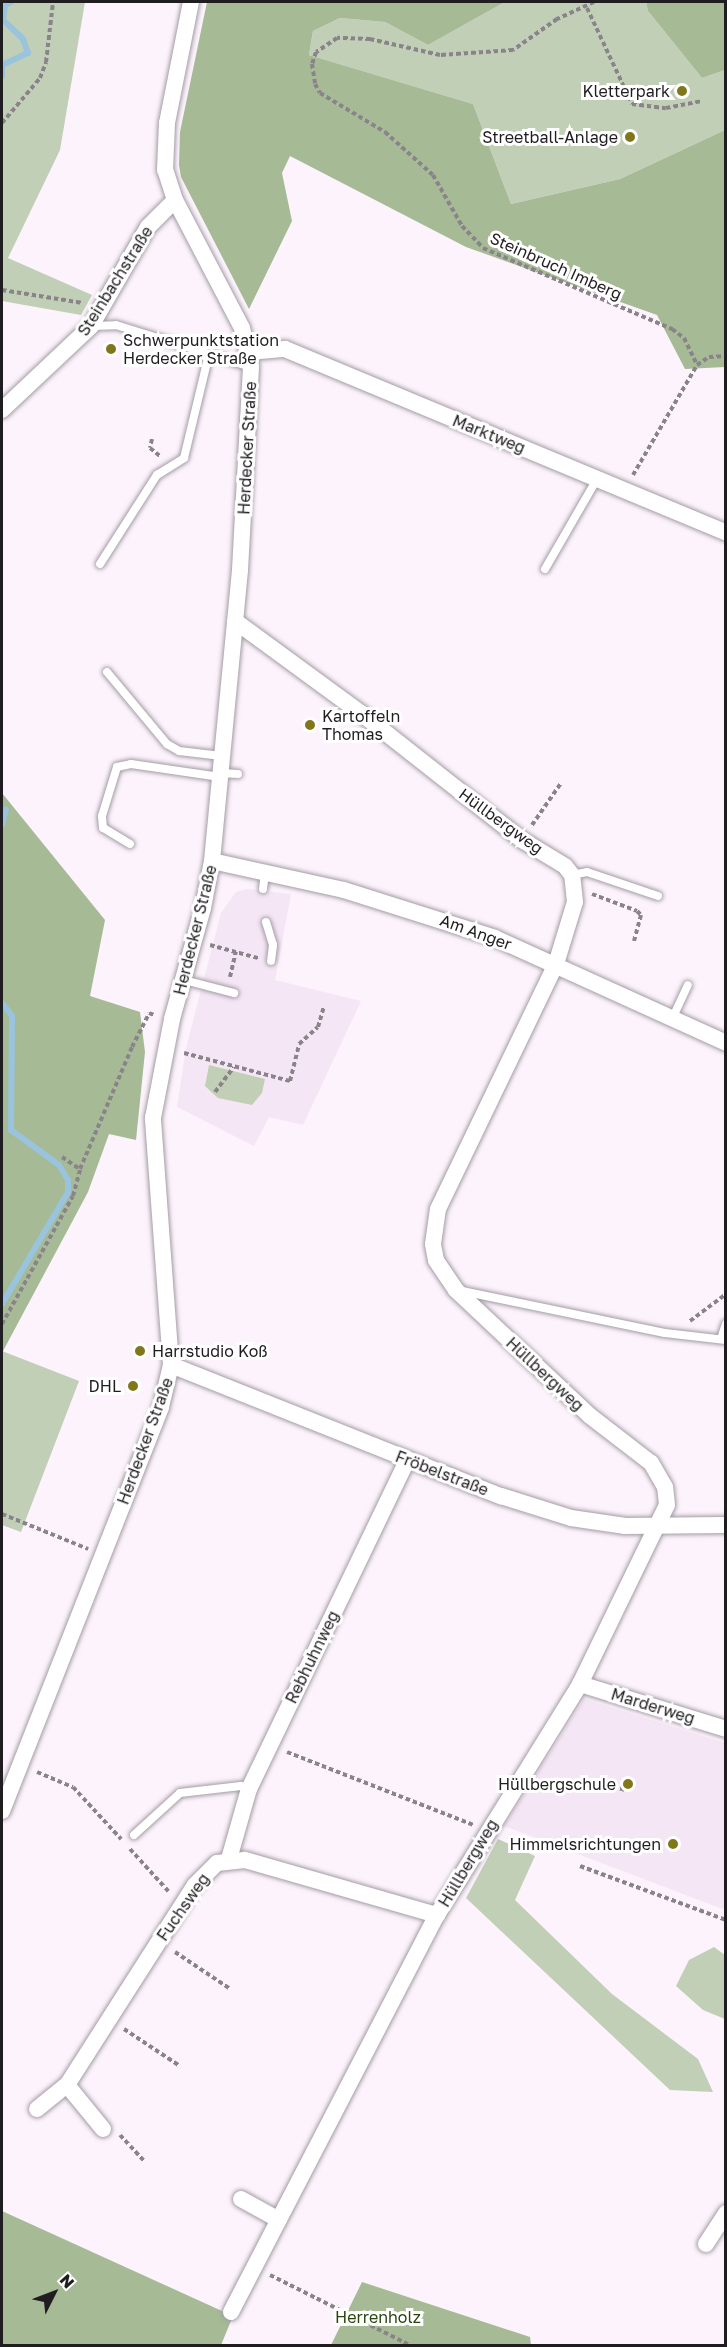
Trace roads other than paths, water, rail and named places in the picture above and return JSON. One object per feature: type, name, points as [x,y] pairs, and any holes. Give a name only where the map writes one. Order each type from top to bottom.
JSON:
[{"type":"street","name":"Herdecker Straße","points":[[2,1811],[161,1407],[171,1365],[153,1155],[153,1118],[172,1019],[195,941],[212,861],[235,621],[250,359],[232,306],[175,200],[165,170],[167,123],[191,2]]},
{"type":"street","name":"Steinbachstraße","points":[[2,410],[91,326],[148,226],[175,200]]},
{"type":"street","name":"Marktweg","points":[[250,359],[285,349],[726,533]]},
{"type":"street","name":"Hüllbergweg","points":[[231,2312],[437,1915],[580,1684],[657,1526],[667,1497],[651,1463],[589,1415],[456,1290],[444,1276],[432,1244],[438,1209],[556,964],[574,883],[565,866],[522,840],[362,714],[235,621]]},
{"type":"street","name":"Am Anger","points":[[212,861],[264,881],[423,913],[556,964],[726,1043]]},
{"type":"street","name":"Fröbelstraße","points":[[171,1365],[407,1460],[571,1518],[625,1526],[726,1525]]},
{"type":"street","name":"Rebhuhnweg","points":[[229,1859],[249,1789],[407,1460]]},
{"type":"street","name":"Marderweg","points":[[580,1684],[726,1729]]},
{"type":"street","name":"Fuchsweg","points":[[37,2109],[67,2085],[204,1874],[229,1859]]},
{"type":"street","points":[[229,1859],[245,1860],[437,1915]]},
{"type":"street","points":[[67,2085],[104,2129]]},
{"type":"street","points":[[241,2199],[279,2220]]},
{"type":"street","points":[[706,2244],[726,2213]]},
{"type":"lane","points":[[91,326],[116,325],[209,354],[250,359]]},
{"type":"lane","points":[[100,564],[157,475],[190,452],[202,400],[209,354]]},
{"type":"lane","points":[[544,569],[597,479]]},
{"type":"lane","points":[[107,672],[167,744],[179,751],[222,756]]},
{"type":"lane","points":[[130,844],[114,838],[103,828],[102,816],[117,767],[131,764],[220,775],[238,774]]},
{"type":"lane","points":[[574,883],[587,872],[658,896]]},
{"type":"lane","points":[[266,922],[273,945],[272,961]]},
{"type":"lane","points":[[184,980],[230,992]]},
{"type":"lane","points":[[673,1017],[688,985]]},
{"type":"lane","points":[[456,1290],[665,1334],[723,1339],[726,1324]]},
{"type":"lane","points":[[134,1835],[180,1793],[241,1786],[249,1789]]},
{"type":"waterway","points":[[2,76],[2,65],[28,53],[23,39],[3,20],[5,5],[11,2]]},
{"type":"waterway","points":[[2,825],[6,809]]},
{"type":"waterway","points":[[2,1003],[12,1016],[11,1130],[59,1165],[68,1180],[68,1192],[2,1304]]},
{"type":"place","name":"Kletterpark","points":[[682,91]]},
{"type":"place","name":"Streetball-Anlage","points":[[630,137]]},
{"type":"place","name":"Schwerpunktstation Herdecker Straße","points":[[111,349]]},
{"type":"place","name":"Kartoffeln Thomas","points":[[310,725]]},
{"type":"place","name":"Harrstudio Koß","points":[[140,1351]]},
{"type":"place","name":"DHL","points":[[133,1386]]},
{"type":"place","name":"Hüllbergschule","points":[[628,1784]]},
{"type":"place","name":"Himmelsrichtungen","points":[[673,1844]]},
{"type":"park label","name":"Herrenholz","points":[[378,2317]]}]
